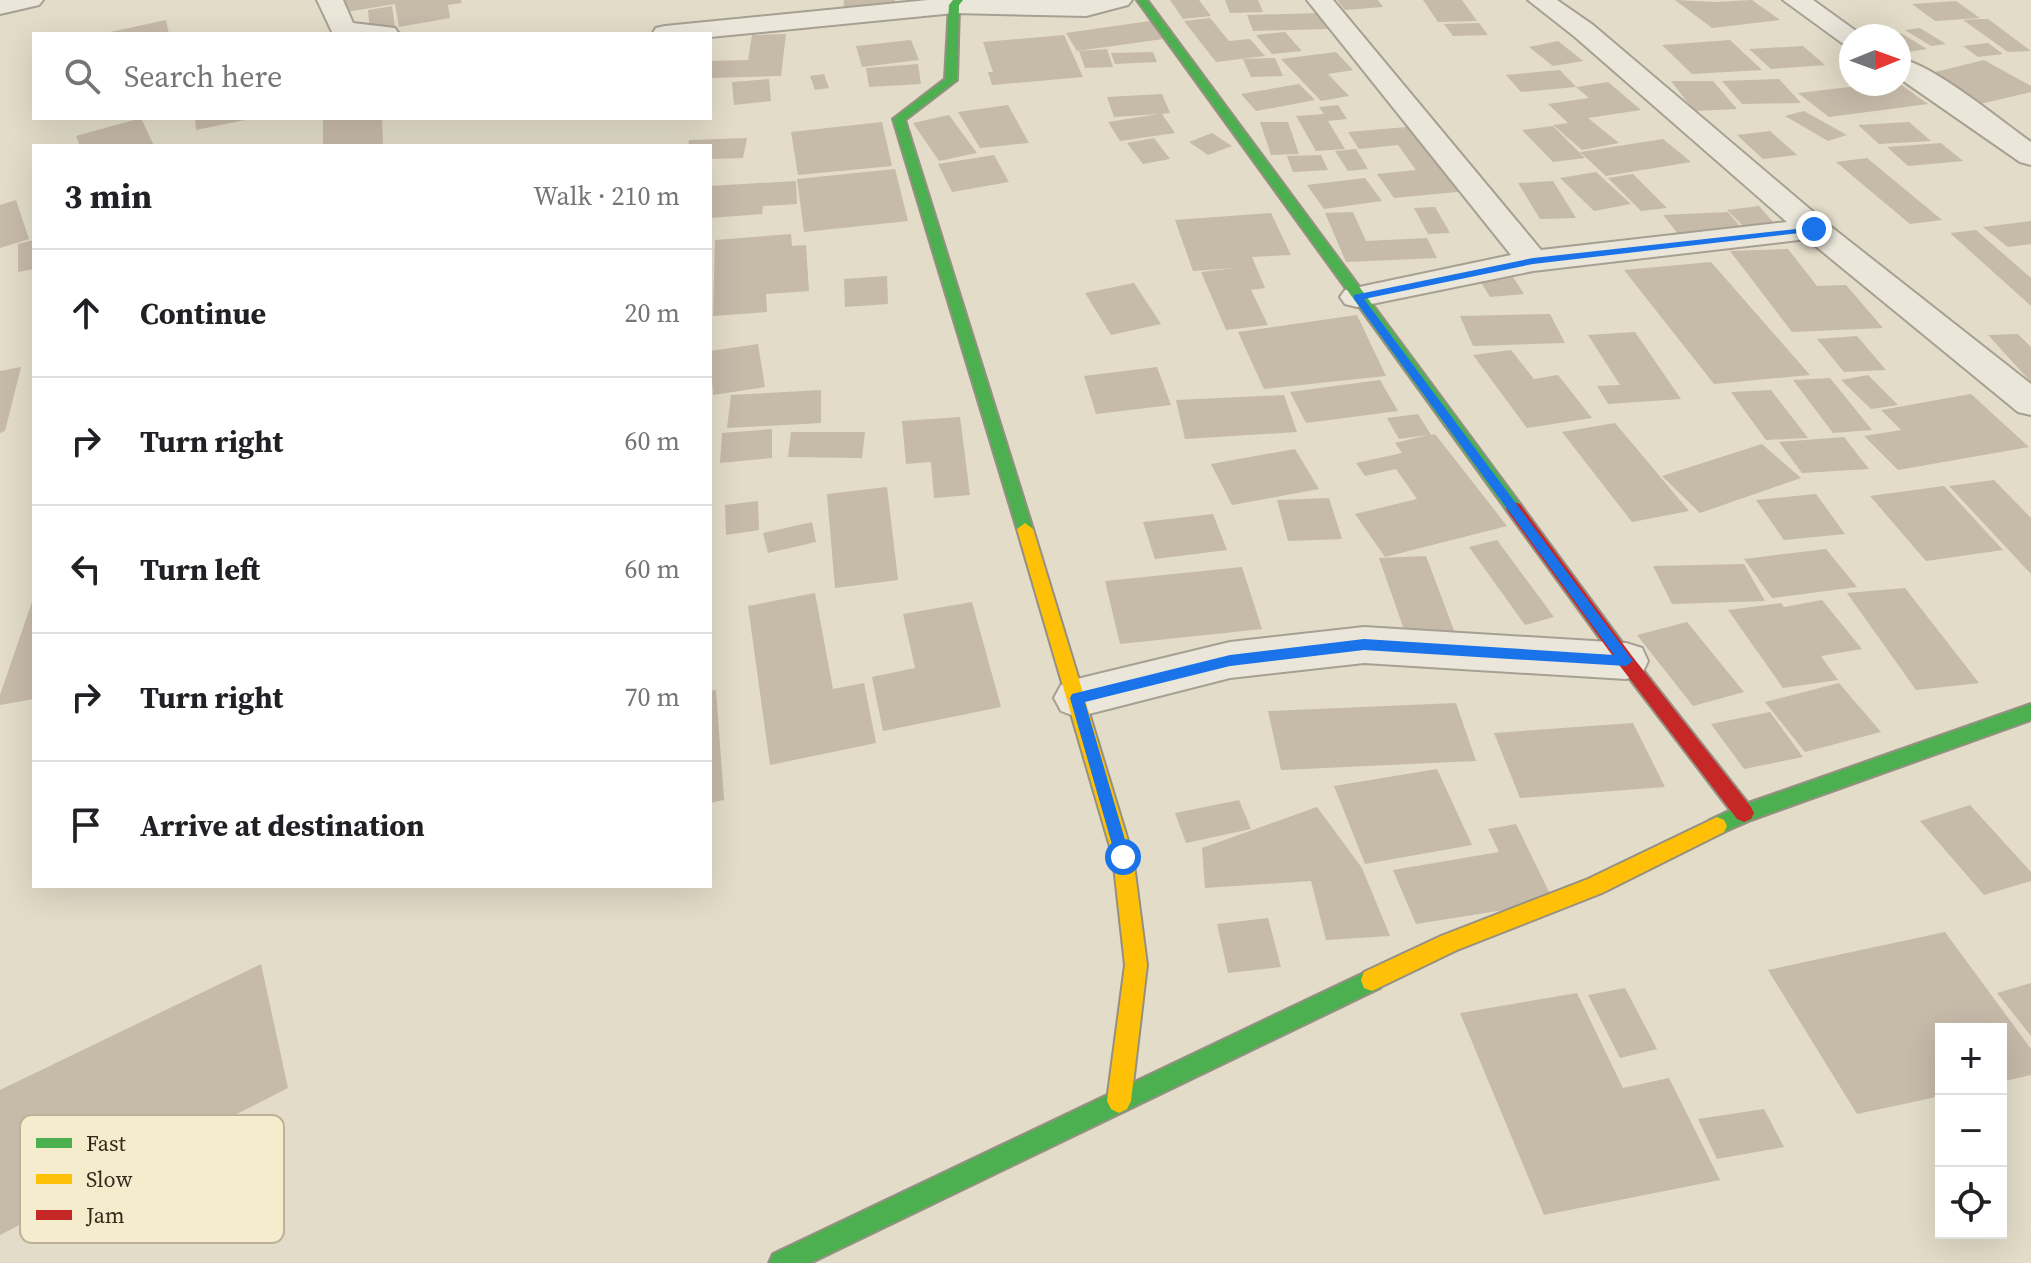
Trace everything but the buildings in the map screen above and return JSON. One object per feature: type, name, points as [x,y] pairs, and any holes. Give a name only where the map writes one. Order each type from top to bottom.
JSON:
[{"type":"street","points":[[330,0],[343,30],[364,32]]},
{"type":"street","points":[[684,32],[956,3],[1086,8],[1119,0]]},
{"type":"street","points":[[1142,0],[1626,661],[1744,813]]},
{"type":"street","points":[[1320,0],[1533,261]]},
{"type":"street","points":[[1541,0],[1584,31],[1814,229],[2031,403]]},
{"type":"street","points":[[1796,0],[1839,29]]},
{"type":"street","points":[[956,3],[951,80],[899,119],[1123,857],[1136,965],[1119,1101]]},
{"type":"street","points":[[1911,73],[2031,156]]},
{"type":"street","points":[[1357,297],[1533,261],[1814,229]]},
{"type":"street","points":[[1077,698],[1230,660],[1364,645],[1626,661]]},
{"type":"street","points":[[782,1263],[1449,943],[1595,886],[1744,813],[2031,712]]},
{"type":"traffic: fast","points":[[958,0],[954,5],[951,80],[899,119],[1025,529]]},
{"type":"traffic: fast","points":[[1142,0],[1514,508]]},
{"type":"traffic: fast","points":[[1717,826],[1744,813],[2031,712]]},
{"type":"traffic: fast","points":[[782,1263],[1372,980]]},
{"type":"traffic: slow","points":[[1025,529],[1123,857],[1136,965],[1119,1101]]},
{"type":"traffic: slow","points":[[1372,980],[1449,943],[1595,886],[1717,826]]},
{"type":"traffic: jam","points":[[1514,508],[1626,661],[1744,813]]},
{"type":"route","points":[[1123,857],[1077,698],[1230,660],[1364,645],[1626,661],[1357,297],[1533,261],[1814,229]]}]
